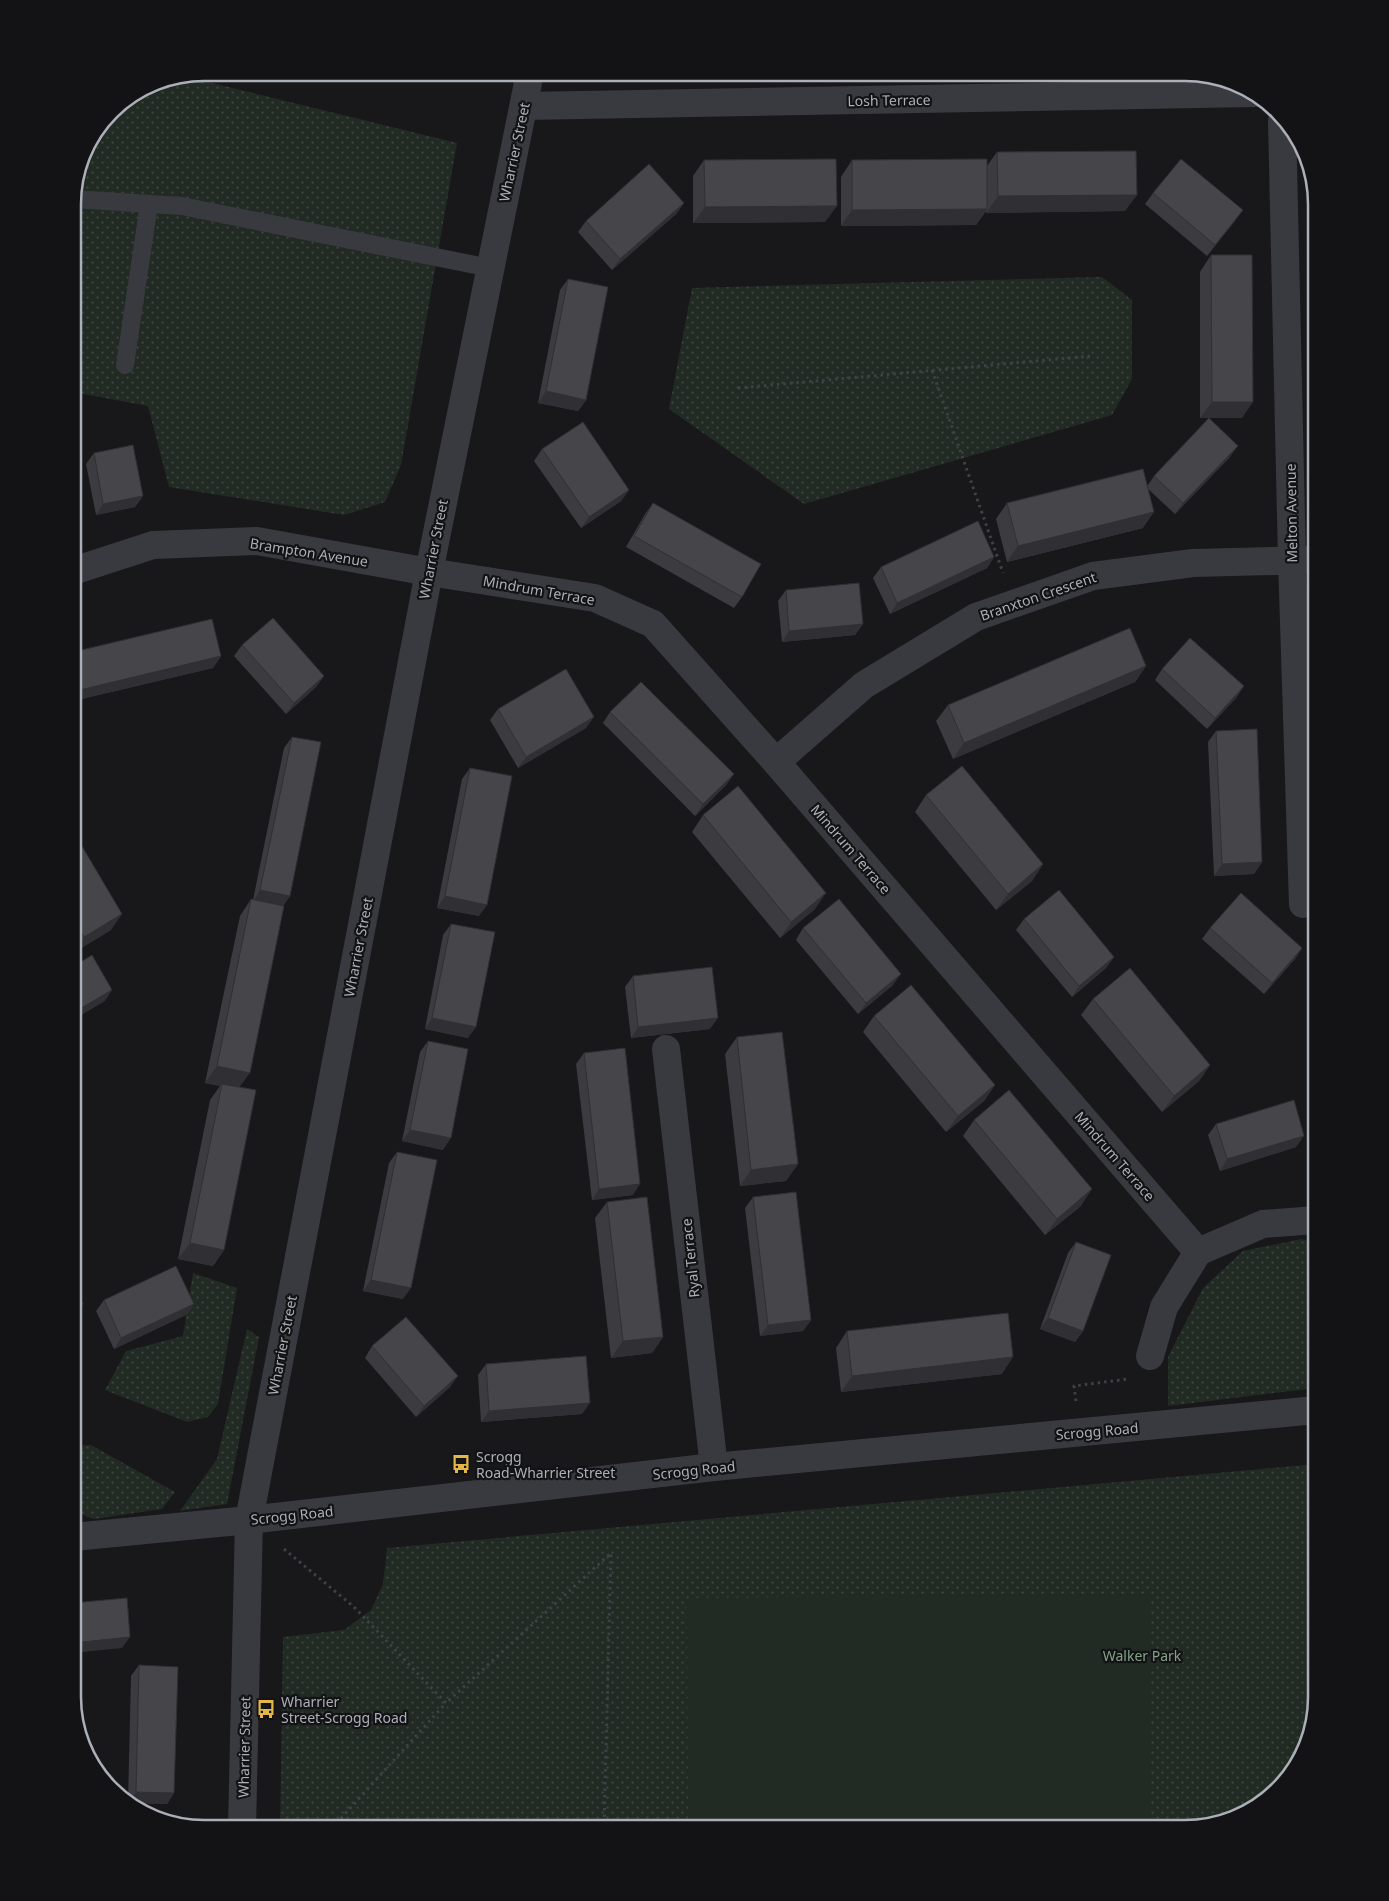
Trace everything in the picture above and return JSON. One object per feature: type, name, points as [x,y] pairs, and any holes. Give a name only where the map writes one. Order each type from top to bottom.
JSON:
[{"type":"street","name":"Wharrier Street","points":[[242,1819],[249,1520],[429,572],[528,81]]},
{"type":"street","name":"Losh Terrace","points":[[524,106],[1237,93]]},
{"type":"street","name":"Melton Avenue","points":[[1282,130],[1304,560],[1303,904]]},
{"type":"street","name":"Brampton Avenue","points":[[82,568],[153,545],[257,542],[429,572]]},
{"type":"street","name":"Branxton Crescent","points":[[776,762],[864,685],[976,617],[1092,576],[1194,563],[1304,560]]},
{"type":"street","name":"Mindrum Terrace","points":[[429,572],[595,598],[653,624],[776,762],[1198,1252]]},
{"type":"street","name":"Ryal Terrace","points":[[666,1048],[714,1467]]},
{"type":"street","points":[[1150,1356],[1164,1307],[1198,1252],[1264,1224],[1308,1220]]},
{"type":"street","name":"Scrogg Road","points":[[81,1536],[249,1520],[714,1467],[1308,1411]]},
{"type":"lane","points":[[82,200],[182,206],[490,268]]},
{"type":"lane","points":[[125,365],[149,204]]},
{"type":"path","points":[[738,388],[1092,356]]},
{"type":"path","points":[[932,370],[1014,604]]},
{"type":"path","points":[[1303,904],[1308,916]]},
{"type":"path","points":[[1079,1432],[1074,1386],[1150,1377],[1150,1356]]},
{"type":"path","points":[[249,1520],[354,1607],[446,1703]]},
{"type":"path","points":[[340,1819],[446,1703],[610,1553],[604,1819]]},
{"type":"green space","points":[[204,81],[457,143],[401,465],[385,502],[344,515],[169,487],[148,406],[82,394],[82,188],[85,172],[94,150],[117,117],[136,102],[164,88],[188,82]]},
{"type":"green space","points":[[1102,277],[1132,300],[1132,379],[1112,415],[804,504],[669,409],[692,288]]},
{"type":"green space","points":[[1301,1239],[1308,1241],[1308,1389],[1168,1406],[1168,1357],[1203,1288],[1243,1251]]},
{"type":"green space","points":[[193,1273],[237,1288],[218,1404],[208,1417],[187,1422],[105,1390],[126,1351],[183,1336]]},
{"type":"green space","points":[[247,1329],[259,1337],[227,1504],[180,1511],[217,1459]]},
{"type":"green space","points":[[91,1445],[175,1492],[162,1509],[94,1519],[81,1514],[81,1446]]},
{"type":"green space","name":"Walker Park","points":[[1308,1465],[1308,1697],[1304,1729],[1291,1758],[1272,1784],[1260,1794],[1232,1810],[1217,1816],[1201,1819],[280,1819],[283,1637],[344,1630],[371,1610],[383,1584],[387,1548]]},
{"type":"green space","points":[[1150,1594],[1151,1820],[688,1819],[687,1598]]},
{"type":"building","points":[[1136,151],[1137,195],[998,196],[997,152]]},
{"type":"building","points":[[836,159],[837,206],[705,207],[704,160]]},
{"type":"building","points":[[987,159],[987,209],[852,210],[852,160]]},
{"type":"building","points":[[1181,159],[1243,210],[1215,245],[1153,193]]},
{"type":"building","points":[[649,164],[684,203],[620,259],[586,221]]},
{"type":"building","points":[[1211,255],[1252,255],[1253,402],[1212,402]]},
{"type":"building","points":[[568,279],[608,287],[586,400],[546,391]]},
{"type":"building","points":[[1209,418],[1238,446],[1183,503],[1154,476]]},
{"type":"building","points":[[583,422],[629,490],[589,517],[542,449]]},
{"type":"building","points":[[133,445],[143,496],[103,504],[94,453]]},
{"type":"building","points":[[1143,469],[1154,512],[1018,546],[1007,503]]},
{"type":"building","points":[[653,503],[761,564],[742,597],[634,536]]},
{"type":"building","points":[[978,521],[994,557],[897,603],[881,567]]},
{"type":"building","points":[[859,583],[863,624],[789,631],[786,590]]},
{"type":"building","points":[[273,618],[324,676],[294,703],[242,645]]},
{"type":"building","points":[[212,619],[221,656],[82,690],[82,650]]},
{"type":"building","points":[[1130,628],[1146,666],[964,743],[948,705]]},
{"type":"building","points":[[1190,638],[1244,686],[1215,718],[1162,669]]},
{"type":"building","points":[[566,669],[594,717],[526,757],[498,709]]},
{"type":"building","points":[[641,682],[734,774],[703,804],[610,712]]},
{"type":"building","points":[[1257,729],[1262,862],[1222,864],[1216,731]]},
{"type":"building","points":[[292,737],[321,742],[290,896],[260,890]]},
{"type":"building","points":[[962,766],[1043,864],[1008,894],[926,795]]},
{"type":"building","points":[[470,768],[512,776],[487,905],[445,896]]},
{"type":"building","points":[[738,786],[826,893],[791,922],[703,815]]},
{"type":"building","points":[[82,846],[122,914],[84,937],[82,933]]},
{"type":"building","points":[[1059,890],[1114,957],[1079,986],[1024,919]]},
{"type":"building","points":[[1241,893],[1302,948],[1272,983],[1210,928]]},
{"type":"building","points":[[251,899],[284,906],[250,1073],[217,1066]]},
{"type":"building","points":[[839,899],[901,974],[866,1003],[803,928]]},
{"type":"building","points":[[451,924],[495,932],[476,1027],[432,1018]]},
{"type":"building","points":[[92,955],[112,990],[81,1008],[81,962]]},
{"type":"building","points":[[712,967],[718,1018],[638,1027],[633,976]]},
{"type":"building","points":[[1130,968],[1210,1065],[1174,1096],[1093,999]]},
{"type":"building","points":[[911,985],[995,1085],[958,1116],[874,1016]]},
{"type":"building","points":[[782,1032],[798,1164],[751,1170],[737,1037]]},
{"type":"building","points":[[428,1041],[468,1049],[451,1138],[410,1130]]},
{"type":"building","points":[[625,1048],[640,1184],[599,1189],[584,1053]]},
{"type":"building","points":[[222,1084],[256,1090],[224,1250],[190,1243]]},
{"type":"building","points":[[1009,1090],[1092,1189],[1057,1219],[974,1120]]},
{"type":"building","points":[[1294,1100],[1304,1136],[1227,1159],[1216,1124]]},
{"type":"building","points":[[397,1152],[437,1160],[411,1288],[371,1280]]},
{"type":"building","points":[[796,1192],[811,1320],[768,1325],[753,1197]]},
{"type":"building","points":[[647,1197],[663,1337],[623,1341],[607,1202]]},
{"type":"building","points":[[1076,1242],[1111,1255],[1083,1331],[1048,1318]]},
{"type":"building","points":[[176,1266],[194,1304],[121,1338],[104,1300]]},
{"type":"building","points":[[1008,1313],[1013,1357],[852,1376],[847,1331]]},
{"type":"building","points":[[406,1317],[458,1376],[424,1406],[372,1346]]},
{"type":"building","points":[[586,1356],[590,1403],[489,1411],[486,1364]]},
{"type":"building","points":[[127,1598],[130,1637],[81,1642],[81,1602]]},
{"type":"building","points":[[139,1665],[178,1667],[174,1793],[136,1792]]},
{"type":"place","name":"Scrogg Road-Wharrier Street","points":[[461,1464]]},
{"type":"place","name":"Wharrier Street-Scrogg Road","points":[[266,1709]]}]
